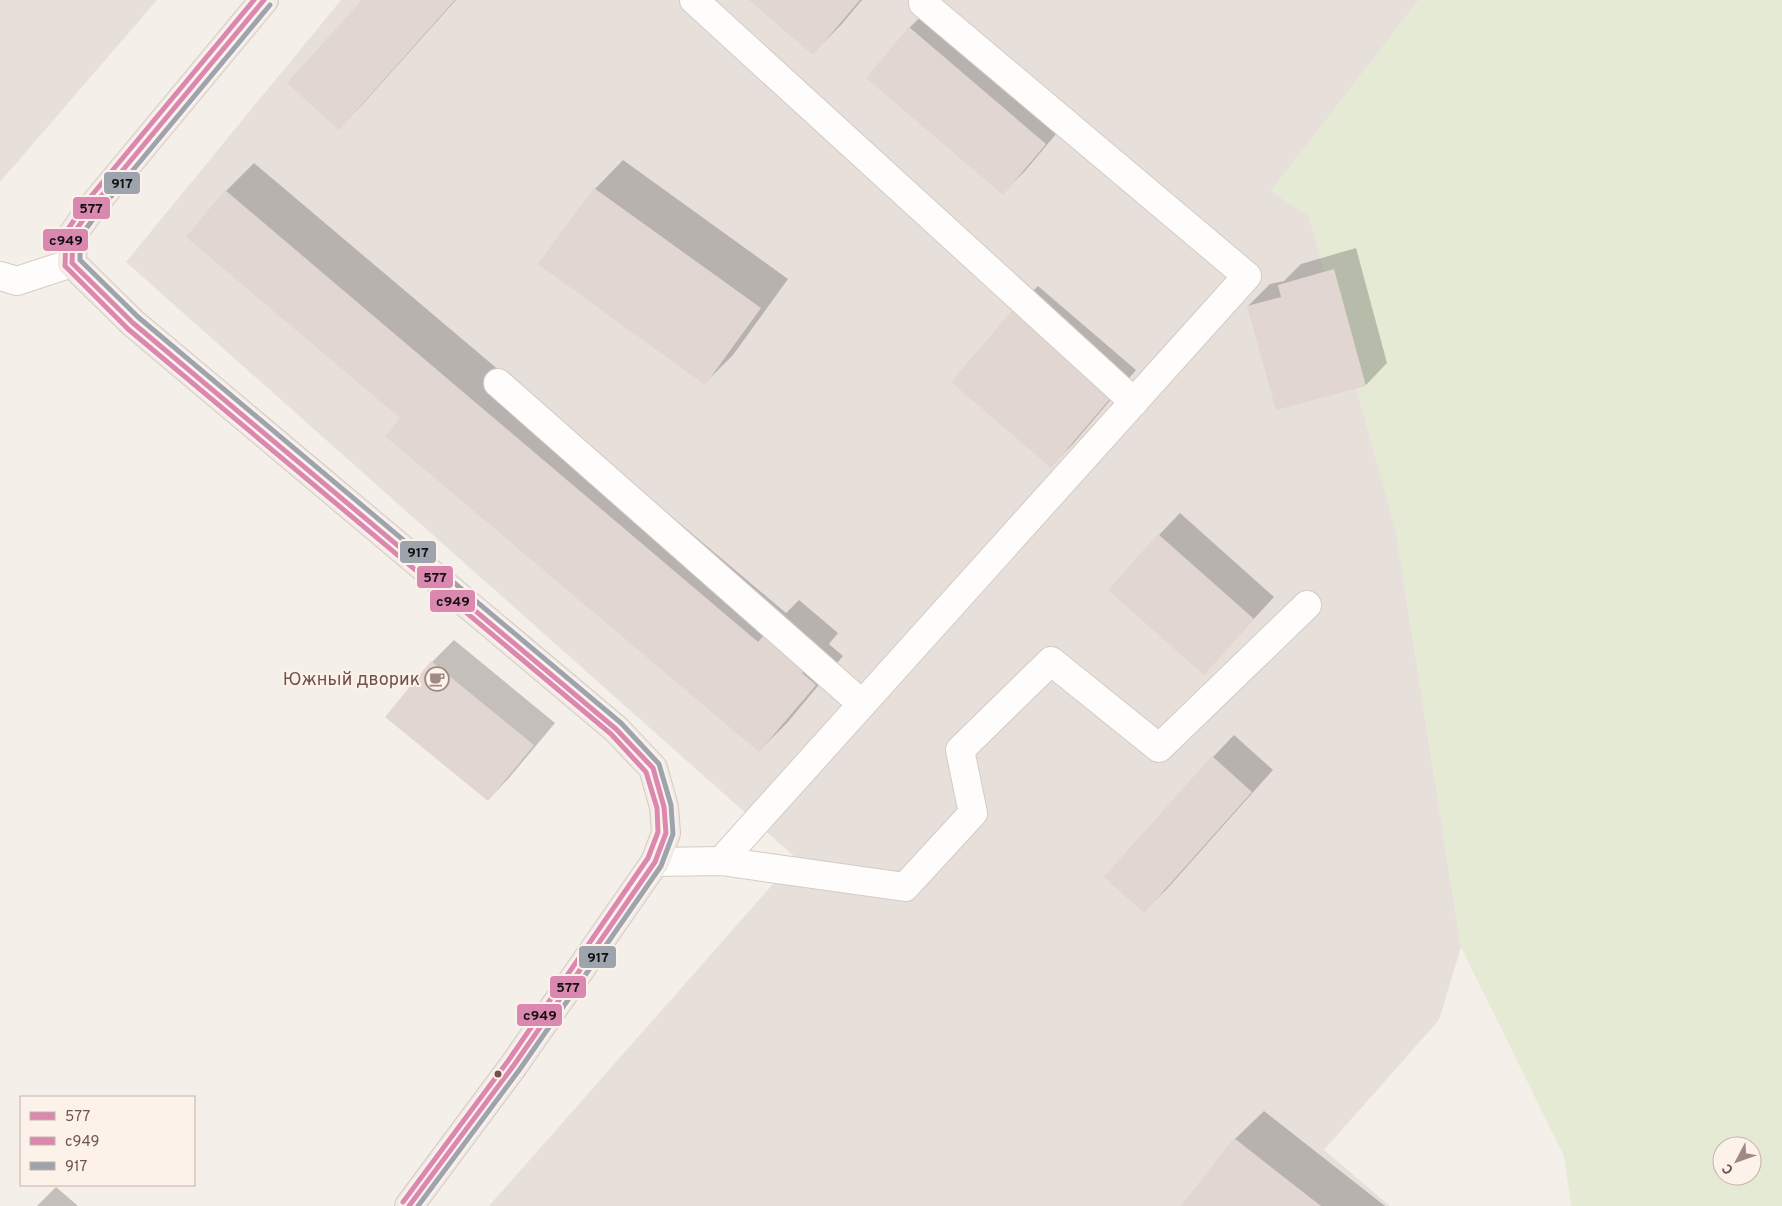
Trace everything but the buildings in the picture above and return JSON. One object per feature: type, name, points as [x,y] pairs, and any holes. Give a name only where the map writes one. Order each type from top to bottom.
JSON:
[{"type":"main road","points":[[264,0],[72,234],[72,263],[133,323],[616,729],[653,768],[664,807],[666,833],[655,862],[514,1066],[409,1206]]},
{"type":"street","points":[[694,0],[1134,402]]},
{"type":"street","points":[[721,861],[1246,276],[923,3]]},
{"type":"street","points":[[0,276],[17,281],[72,263]]},
{"type":"street","points":[[498,383],[862,704]]},
{"type":"street","points":[[655,862],[721,861],[905,888],[973,813],[960,750],[1051,661],[1159,748],[1307,605]]},
{"type":"shaded area","points":[[0,0],[157,0],[0,182]]},
{"type":"shaded area","points":[[341,0],[1419,0],[1271,191],[1309,216],[1396,531],[1461,947],[1439,1020],[1324,1150],[1390,1206],[489,1206],[796,858],[126,262]]},
{"type":"green space","points":[[1419,0],[1782,0],[1782,1206],[1571,1206],[1564,1156],[1461,947],[1396,531],[1309,216],[1271,191]]},
{"type":"transit line","name":"с949","points":[[254,0],[87,201],[66,232],[65,266],[128,329],[611,734],[646,772],[657,808],[658,832],[648,858],[508,1061],[403,1202]]},
{"type":"transit line","name":"577","points":[[264,0],[93,206],[73,234],[72,263],[133,323],[616,729],[653,768],[664,807],[666,833],[655,862],[514,1065],[409,1206]]},
{"type":"transit line","name":"917","points":[[270,5],[99,211],[80,237],[80,260],[138,317],[621,723],[659,764],[671,805],[673,834],[661,866],[520,1069],[418,1206]]},
{"type":"place","name":"Южный дворик","points":[[437,679]]}]
